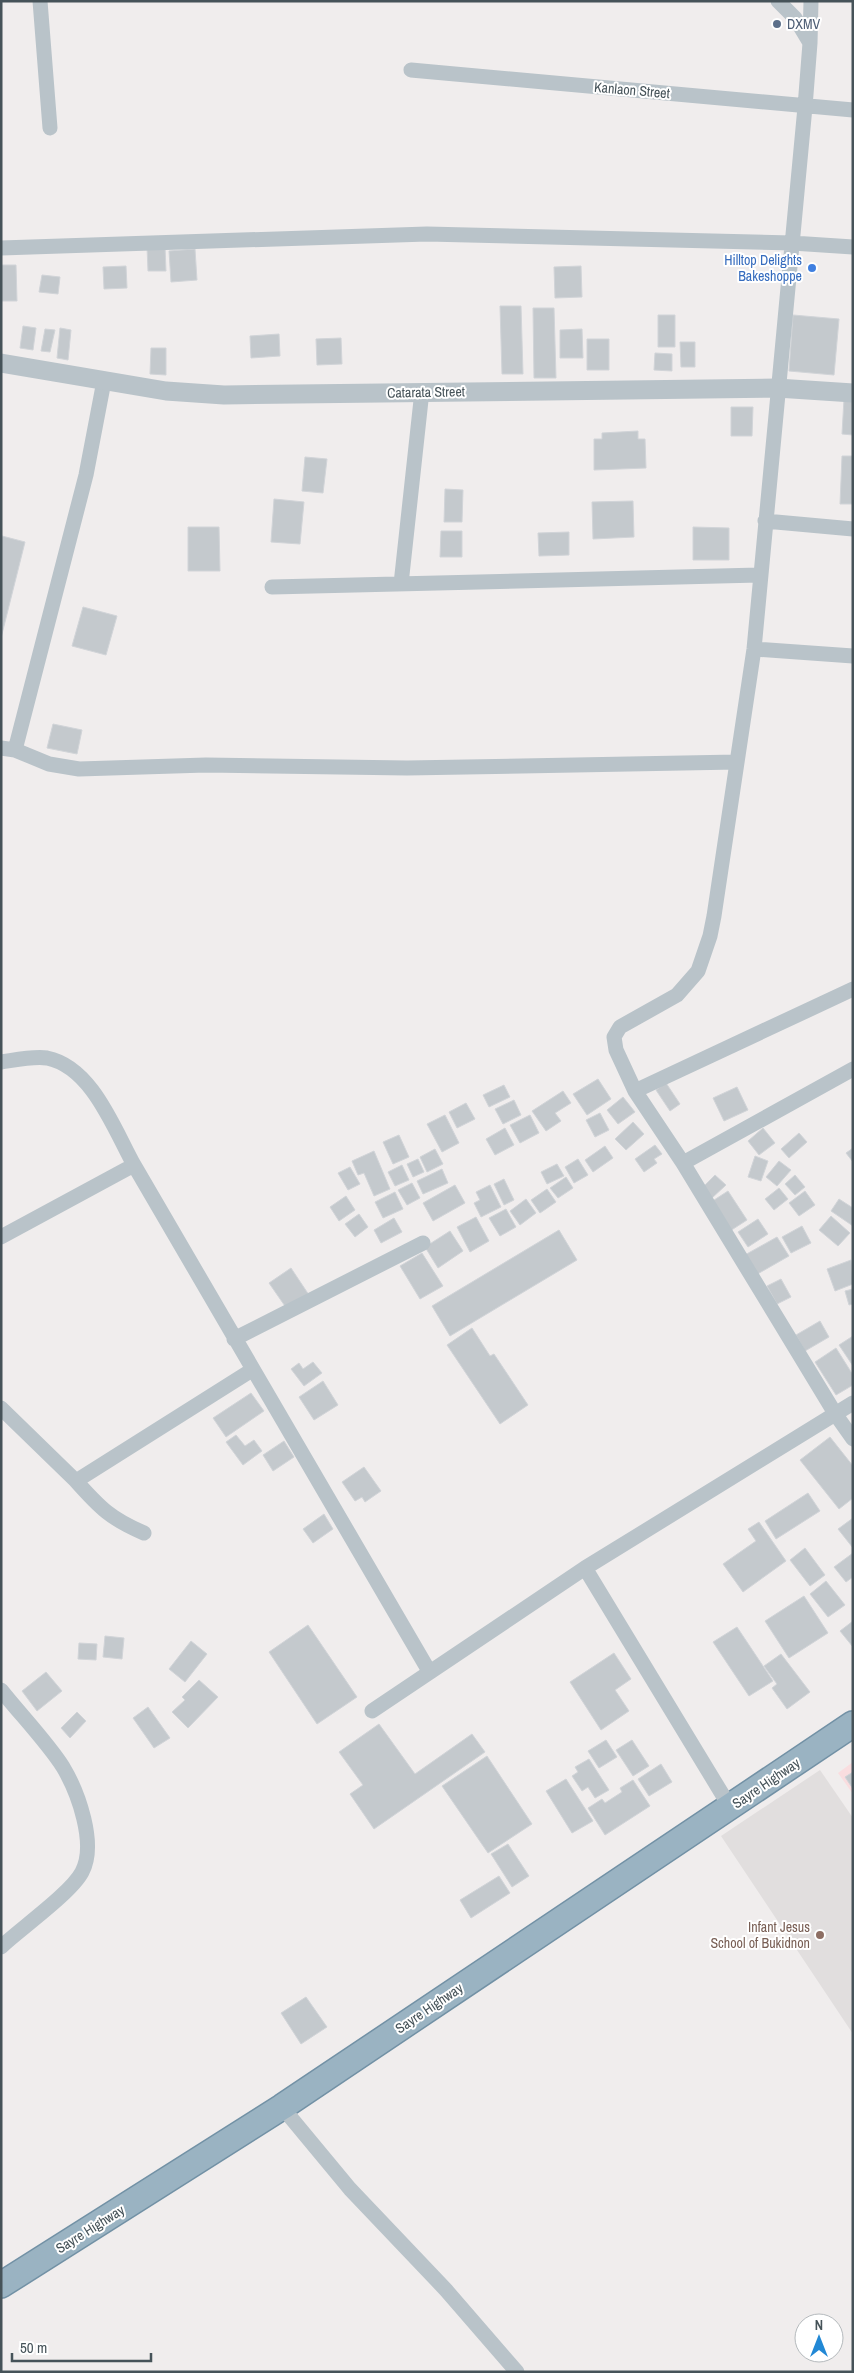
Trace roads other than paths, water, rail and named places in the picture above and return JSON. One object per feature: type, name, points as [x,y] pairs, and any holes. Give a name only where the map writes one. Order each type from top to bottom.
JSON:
[{"type":"highway","name":"Sayre Highway","points":[[1,2285],[282,2107],[853,1724]]},
{"type":"street","points":[[40,1],[50,128]]},
{"type":"street","points":[[778,1],[795,18],[810,44]]},
{"type":"street","points":[[811,1],[805,107],[759,575],[754,649],[714,916],[710,936],[698,971],[677,994],[620,1027],[614,1037],[616,1050],[635,1091],[683,1163],[836,1415],[853,1439]]},
{"type":"street","name":"Kanlaon Street","points":[[411,70],[853,110]]},
{"type":"street","points":[[1,248],[213,243],[403,234],[792,243],[853,247]]},
{"type":"street","name":"Catarata Street","points":[[1,363],[166,391],[224,395],[777,388],[853,392]]},
{"type":"street","points":[[104,380],[86,475],[70,542],[8,749],[49,764],[79,769],[206,765],[407,768],[737,762]]},
{"type":"street","points":[[401,584],[422,391]]},
{"type":"street","points":[[765,522],[853,529]]},
{"type":"street","points":[[272,587],[759,575]]},
{"type":"street","points":[[754,649],[853,656]]},
{"type":"street","points":[[635,1091],[853,989]]},
{"type":"street","points":[[1,1062],[47,1058],[73,1068],[94,1091],[134,1166],[429,1671]]},
{"type":"street","points":[[683,1163],[853,1068]]},
{"type":"street","points":[[1,1237],[134,1166]]},
{"type":"street","points":[[234,1339],[423,1243]]},
{"type":"street","points":[[76,1481],[252,1370]]},
{"type":"street","points":[[372,1711],[585,1568],[853,1403]]},
{"type":"street","points":[[1,1408],[76,1481],[104,1512],[120,1522],[144,1532]]},
{"type":"street","points":[[585,1568],[730,1807]]},
{"type":"street","points":[[1,1690],[63,1767],[78,1799],[87,1832],[87,1850],[82,1872],[63,1893],[1,1947]]},
{"type":"street","points":[[282,2107],[350,2188],[446,2290],[517,2372]]},
{"type":"place","name":"DXMV","points":[[777,24]]},
{"type":"place","name":"Hilltop Delights Bakeshoppe","points":[[812,268]]},
{"type":"place","name":"Infant Jesus School of Bukidnon","points":[[820,1935]]}]
